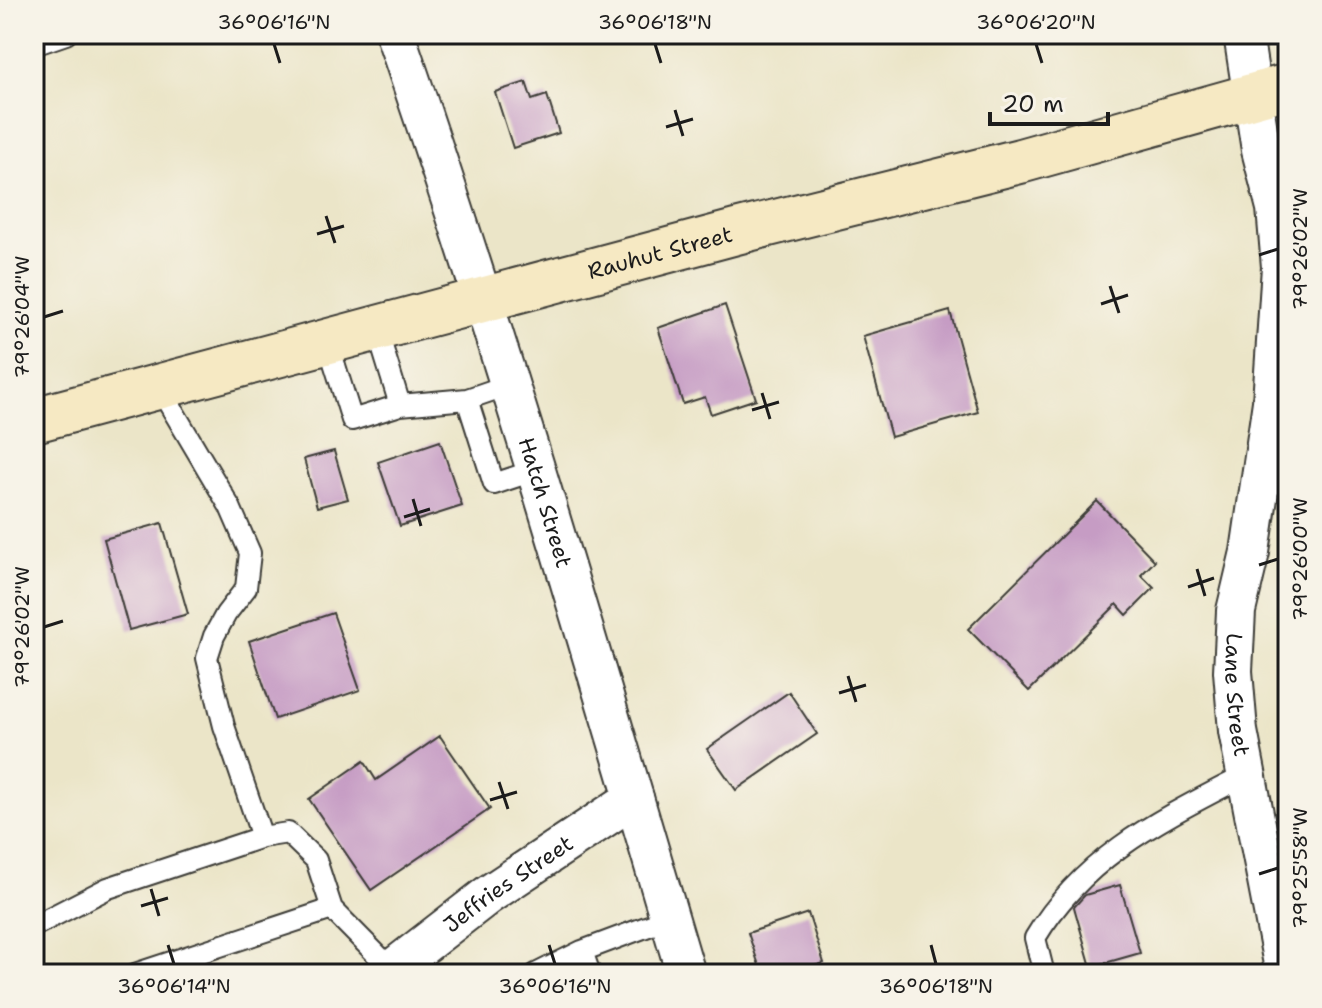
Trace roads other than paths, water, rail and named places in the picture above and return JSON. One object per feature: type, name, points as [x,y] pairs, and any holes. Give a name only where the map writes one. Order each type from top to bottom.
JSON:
[{"type":"main road","name":"Rauhut Street","points":[[34,420],[736,232],[1020,161],[1271,91]]},
{"type":"street","name":"Hatch Street","points":[[395,34],[452,199],[536,470],[686,974]]},
{"type":"street","name":"Lane Street","points":[[1243,34],[1271,91],[1261,150],[1276,208],[1281,267],[1272,402],[1250,552],[1236,611],[1233,671],[1238,731],[1285,974]]},
{"type":"street","name":"Jeffries Street","points":[[389,972],[488,895],[634,798]]},
{"type":"lane","points":[[34,45],[66,34]]},
{"type":"lane","points":[[377,330],[400,405]]},
{"type":"lane","points":[[328,343],[352,420],[400,405],[467,399],[508,385]]},
{"type":"lane","points":[[159,387],[230,507],[250,553],[246,588],[226,614],[207,658],[224,726],[262,837]]},
{"type":"lane","points":[[467,399],[494,484],[536,470]]},
{"type":"lane","points":[[1044,974],[1035,938],[1048,916],[1092,868],[1156,821],[1246,775]]},
{"type":"lane","points":[[34,926],[108,888],[262,837],[288,833],[316,860],[332,909],[389,972]]},
{"type":"lane","points":[[135,974],[332,909]]},
{"type":"lane","points":[[536,974],[582,951],[670,918]]},
{"type":"lane","points":[[582,951],[590,974]]}]
